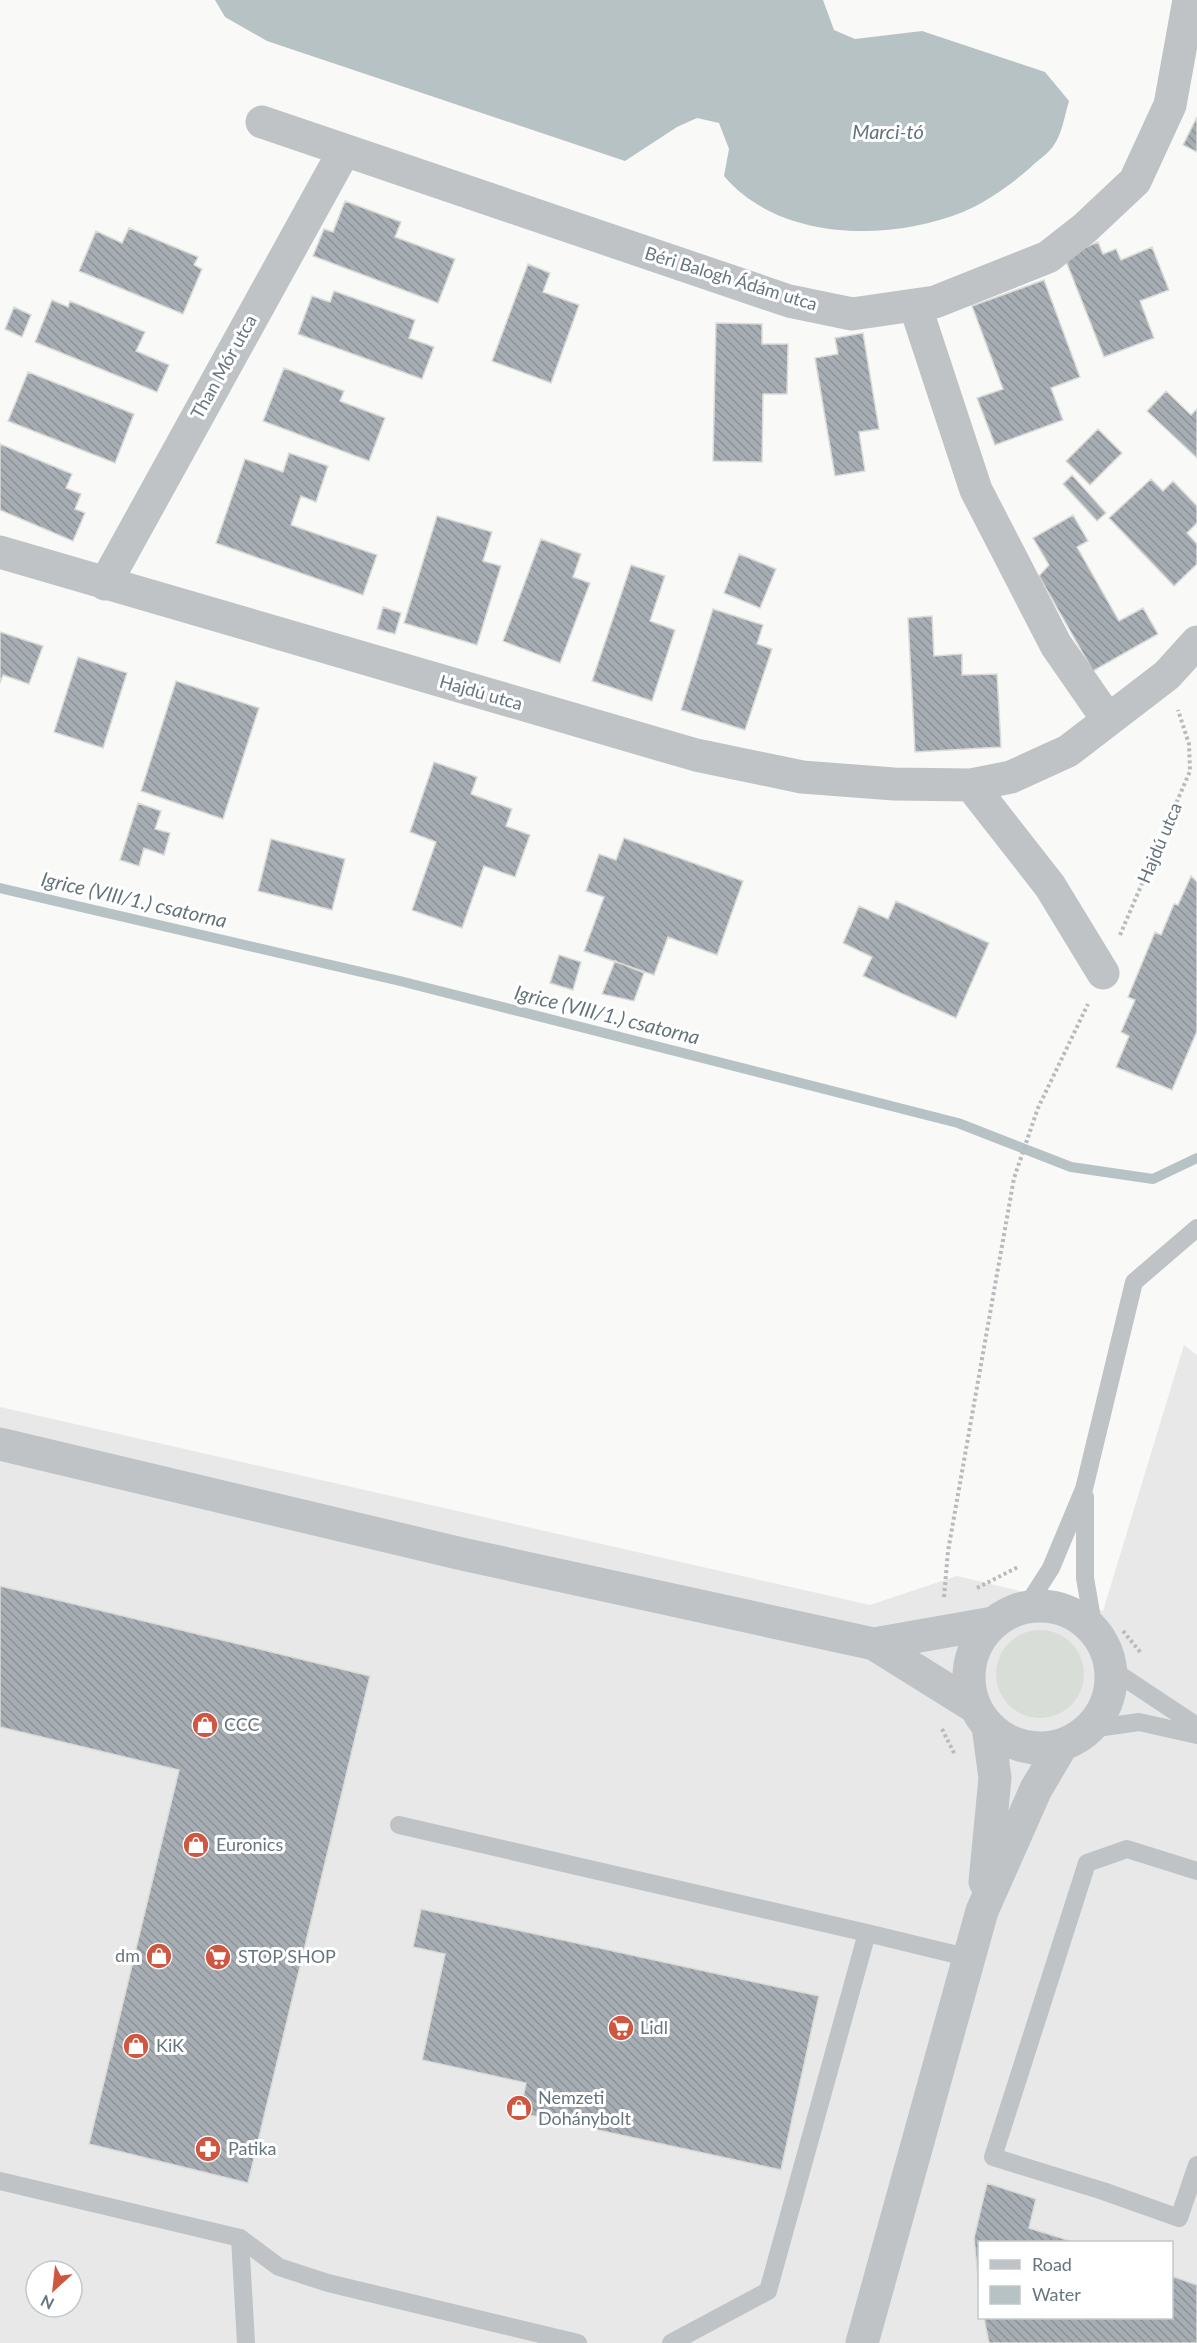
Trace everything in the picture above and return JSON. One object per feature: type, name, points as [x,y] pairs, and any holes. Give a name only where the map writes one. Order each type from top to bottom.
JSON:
[{"type":"street","name":"Béri Balogh Ádám utca","points":[[262,122],[789,301],[852,314],[935,302],[1048,257],[1085,228],[1135,181],[1170,105],[1189,0]]},
{"type":"street","name":"Than Mór utca","points":[[105,584],[344,151]]},
{"type":"street","points":[[915,305],[976,490],[1056,645],[1108,720]]},
{"type":"street","name":"Hajdú utca","points":[[0,552],[696,755],[802,777],[894,784],[971,785],[1011,777],[1068,751],[1167,675],[1197,642]]},
{"type":"street","points":[[971,785],[1050,886],[1103,974]]},
{"type":"street","points":[[0,1444],[462,1554],[873,1644],[982,1717],[1000,1737],[1023,1746],[1047,1748],[1062,1745],[1090,1729],[1101,1716],[1112,1686],[1111,1669],[1106,1648],[1094,1630],[1083,1619],[1056,1607],[1026,1606],[1008,1613],[993,1623],[983,1634],[970,1662],[968,1677],[982,1717],[995,1778],[982,1911],[862,2343]]},
{"type":"street","points":[[873,1644],[993,1623]]},
{"type":"street","points":[[982,1911],[1036,1788],[1062,1745]]},
{"type":"lane","points":[[1026,1606],[1051,1568],[1084,1489],[1134,1282],[1197,1228]]},
{"type":"lane","points":[[1084,1489],[1085,1578],[1094,1630]]},
{"type":"lane","points":[[1111,1669],[1197,1726]]},
{"type":"lane","points":[[1090,1729],[1139,1722],[1197,1735]]},
{"type":"lane","points":[[399,1825],[970,1958]]},
{"type":"lane","points":[[1197,1871],[1126,1849],[1087,1863],[993,2157],[1103,2191],[1179,2218],[1197,2165]]},
{"type":"lane","points":[[671,2343],[768,2291],[867,1934]]},
{"type":"lane","points":[[0,2181],[240,2238],[279,2267],[328,2283],[578,2343]]},
{"type":"lane","points":[[240,2238],[246,2343]]},
{"type":"path","name":"Hajdú utca","points":[[1014,1178],[1038,1108],[1103,974],[1190,771],[1189,744],[1167,675]]},
{"type":"shaded area","points":[[1184,1345],[1197,1355],[1197,2343],[0,2343],[0,1407],[870,1605],[957,1576],[1103,1611]]},
{"type":"shaded area","points":[[1040,1630],[1065,1637],[1077,1649],[1084,1674],[1077,1699],[1065,1711],[1040,1718],[1015,1711],[1003,1699],[996,1674],[1003,1649],[1015,1637]]},
{"type":"water","name":"Marci-tó","points":[[215,0],[823,0],[834,30],[855,39],[922,31],[1045,72],[1069,101],[1063,124],[1052,148],[1016,180],[981,203],[933,222],[902,228],[869,231],[836,230],[804,224],[774,213],[747,197],[724,176],[729,149],[719,123],[697,118],[677,127],[625,161],[267,41],[225,17]]},
{"type":"building","points":[[1197,117],[1197,152],[1183,145]]},
{"type":"building","points":[[345,201],[401,222],[395,237],[455,259],[438,303],[313,256],[324,229],[333,232]]},
{"type":"building","points":[[129,228],[198,257],[194,265],[202,269],[183,314],[79,271],[96,231],[122,243]]},
{"type":"building","points":[[1098,242],[1103,254],[1116,249],[1121,260],[1152,247],[1169,290],[1140,301],[1154,338],[1104,357],[1064,256]]},
{"type":"building","points":[[528,264],[550,273],[543,292],[579,305],[551,383],[492,361]]},
{"type":"building","points":[[1044,280],[1080,377],[1051,388],[1063,420],[995,445],[977,398],[1003,389],[972,306]]},
{"type":"building","points":[[334,291],[415,320],[409,338],[434,347],[422,379],[298,334],[312,296],[330,302]]},
{"type":"building","points":[[52,300],[68,307],[70,301],[145,332],[136,351],[169,365],[157,392],[35,342]]},
{"type":"building","points":[[14,307],[31,315],[22,337],[5,329]]},
{"type":"building","points":[[716,323],[762,324],[762,344],[788,344],[787,394],[763,394],[762,462],[713,461]]},
{"type":"building","points":[[863,333],[879,429],[859,432],[865,471],[835,476],[815,358],[838,354],[835,338]]},
{"type":"building","points":[[284,368],[344,391],[340,401],[385,418],[369,461],[263,421]]},
{"type":"building","points":[[28,372],[134,414],[115,463],[8,421]]},
{"type":"building","points":[[1166,391],[1191,415],[1197,409],[1197,458],[1147,411]]},
{"type":"building","points":[[1098,429],[1122,453],[1090,485],[1066,461]]},
{"type":"building","points":[[0,444],[72,474],[66,488],[81,494],[75,509],[85,513],[73,541],[0,510]]},
{"type":"building","points":[[289,453],[328,466],[316,502],[301,496],[291,525],[377,555],[363,595],[216,543],[245,459],[283,472]]},
{"type":"building","points":[[1072,475],[1106,513],[1097,521],[1063,484]]},
{"type":"building","points":[[1151,479],[1163,491],[1173,481],[1197,506],[1197,523],[1187,533],[1197,544],[1197,564],[1174,586],[1109,518]]},
{"type":"building","points":[[1073,515],[1088,541],[1077,547],[1119,621],[1143,608],[1158,634],[1093,671],[1039,576],[1049,565],[1033,538]]},
{"type":"building","points":[[437,516],[492,532],[483,561],[501,566],[477,645],[404,623]]},
{"type":"building","points":[[541,539],[581,554],[573,577],[590,583],[560,663],[503,641]]},
{"type":"building","points":[[739,554],[776,569],[760,608],[724,593]]},
{"type":"building","points":[[631,565],[665,576],[650,621],[675,630],[652,701],[592,681]]},
{"type":"building","points":[[383,607],[401,613],[395,634],[377,629]]},
{"type":"building","points":[[713,609],[763,625],[757,644],[772,649],[745,730],[681,710]]},
{"type":"building","points":[[932,616],[934,656],[962,654],[962,675],[997,674],[1001,747],[915,752],[908,618]]},
{"type":"building","points":[[0,632],[43,646],[29,684],[3,675],[0,683]]},
{"type":"building","points":[[78,657],[127,673],[103,748],[54,732]]},
{"type":"building","points":[[176,681],[259,708],[223,819],[141,791]]},
{"type":"building","points":[[434,762],[477,777],[471,794],[512,809],[506,826],[530,835],[515,877],[484,866],[462,928],[412,910],[436,842],[410,832]]},
{"type":"building","points":[[138,803],[161,811],[155,829],[170,833],[164,855],[144,848],[139,866],[120,860]]},
{"type":"building","points":[[624,838],[743,881],[717,955],[668,937],[654,975],[584,951],[604,897],[586,891],[599,854],[616,860]]},
{"type":"building","points":[[271,839],[345,859],[332,910],[258,891]]},
{"type":"building","points":[[1191,876],[1197,882],[1197,1031],[1172,1090],[1116,1067],[1129,1036],[1121,1032],[1135,1000],[1128,997],[1155,932],[1161,935],[1174,904],[1178,905]]},
{"type":"building","points":[[896,901],[989,943],[956,1018],[863,976],[872,957],[843,943],[859,906],[888,919]]},
{"type":"building","points":[[559,955],[581,962],[573,990],[550,983]]},
{"type":"building","points":[[615,961],[644,973],[634,1001],[602,994]]},
{"type":"building","name":"STOP SHOP","points":[[0,1586],[370,1676],[248,2183],[89,2144],[179,1770],[0,1727]]},
{"type":"building","name":"Lidl","points":[[421,1909],[819,1996],[781,2170],[520,2113],[526,2083],[422,2060],[445,1954],[413,1947]]},
{"type":"building","points":[[987,2183],[1036,2199],[1029,2228],[1071,2241],[978,2241],[978,2279],[974,2238]]},
{"type":"building","points":[[1173,2276],[1197,2285],[1197,2343],[989,2343],[984,2319],[1173,2319]]},
{"type":"waterway","name":"Igrice (VIII/1.) csatorna","points":[[0,888],[400,981],[958,1123],[1071,1167],[1153,1179],[1197,1158]]},
{"type":"place","name":"CCC","points":[[205,1725]]},
{"type":"place","name":"Euronics","points":[[196,1845]]},
{"type":"place","name":"dm","points":[[159,1956]]},
{"type":"place","name":"STOP SHOP","points":[[218,1957]]},
{"type":"place","name":"Lidl","points":[[621,2028]]},
{"type":"place","name":"KiK","points":[[136,2046]]},
{"type":"place","name":"Nemzeti Dohánybolt","points":[[519,2108]]},
{"type":"place","name":"Patika","points":[[208,2149]]}]
